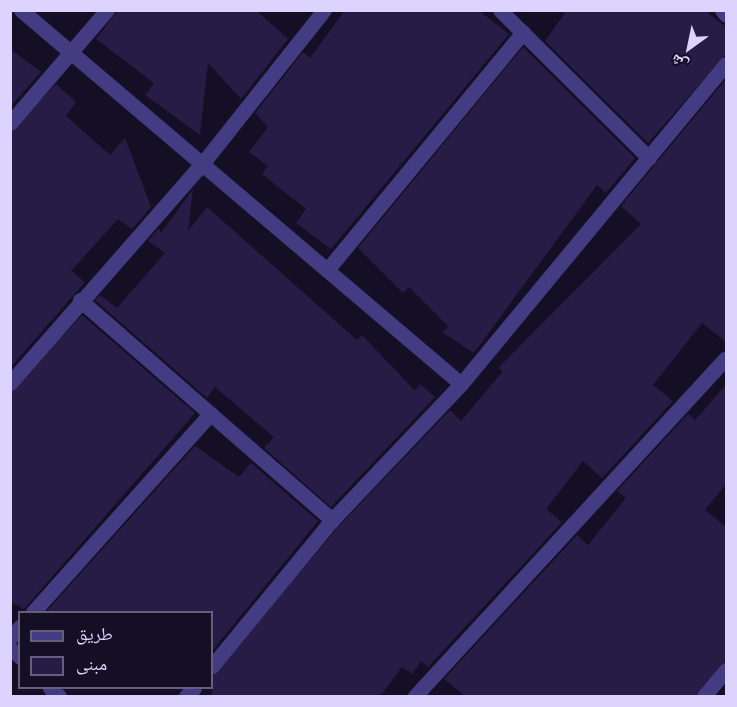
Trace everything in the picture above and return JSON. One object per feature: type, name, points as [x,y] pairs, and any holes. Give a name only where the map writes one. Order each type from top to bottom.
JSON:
[{"type":"street","points":[[21,10],[461,384]]},
{"type":"street","points":[[10,123],[107,10]]},
{"type":"street","points":[[10,383],[80,300],[202,164],[324,10]]},
{"type":"street","points":[[500,10],[649,158]]},
{"type":"street","points":[[722,10],[726,15]]},
{"type":"street","points":[[327,270],[523,32]]},
{"type":"street","points":[[213,665],[332,520],[461,384],[726,64]]},
{"type":"street","points":[[80,300],[332,520]]},
{"type":"street","points":[[416,696],[726,358]]},
{"type":"street","points":[[34,611],[210,414]]},
{"type":"street","points":[[704,696],[726,670]]},
{"type":"building","points":[[118,10],[256,10],[288,39],[241,99],[208,63],[200,135],[145,95],[154,83],[96,39]]},
{"type":"building","points":[[345,10],[478,10],[509,34],[331,249],[296,223],[306,209],[262,174],[268,166],[249,152],[268,127],[255,113],[303,52],[310,58]]},
{"type":"building","points":[[567,10],[704,10],[726,27],[726,54],[648,143],[545,41]]},
{"type":"building","points":[[523,47],[635,158],[606,193],[597,185],[474,353],[443,333],[448,326],[409,287],[403,293],[358,248]]},
{"type":"building","points":[[10,49],[41,72],[10,107]]},
{"type":"building","points":[[726,79],[726,342],[702,323],[653,385],[673,401],[602,478],[583,461],[546,509],[562,522],[428,667],[421,661],[412,674],[402,667],[380,696],[212,696],[213,675],[339,526],[450,410],[461,421],[503,371],[498,368],[641,224],[621,206]]},
{"type":"building","points":[[56,84],[76,102],[66,116],[110,155],[125,138],[151,207],[132,229],[118,219],[71,271],[85,282],[10,368],[10,132]]},
{"type":"building","points":[[193,189],[188,231],[207,207],[357,340],[362,335],[415,391],[420,384],[435,397],[331,507],[264,448],[274,437],[215,387],[207,398],[95,300],[100,295],[117,308],[165,253],[148,241],[159,228],[161,233]]},
{"type":"building","points":[[82,315],[195,413],[24,609],[10,601],[10,392]]},
{"type":"building","points":[[726,385],[726,484],[705,510],[726,527],[726,660],[695,696],[465,696],[444,679],[577,535],[588,545],[626,498],[617,491],[688,414],[695,420]]},
{"type":"building","points":[[195,446],[239,477],[251,463],[318,521],[213,650],[213,611],[47,611]]}]
